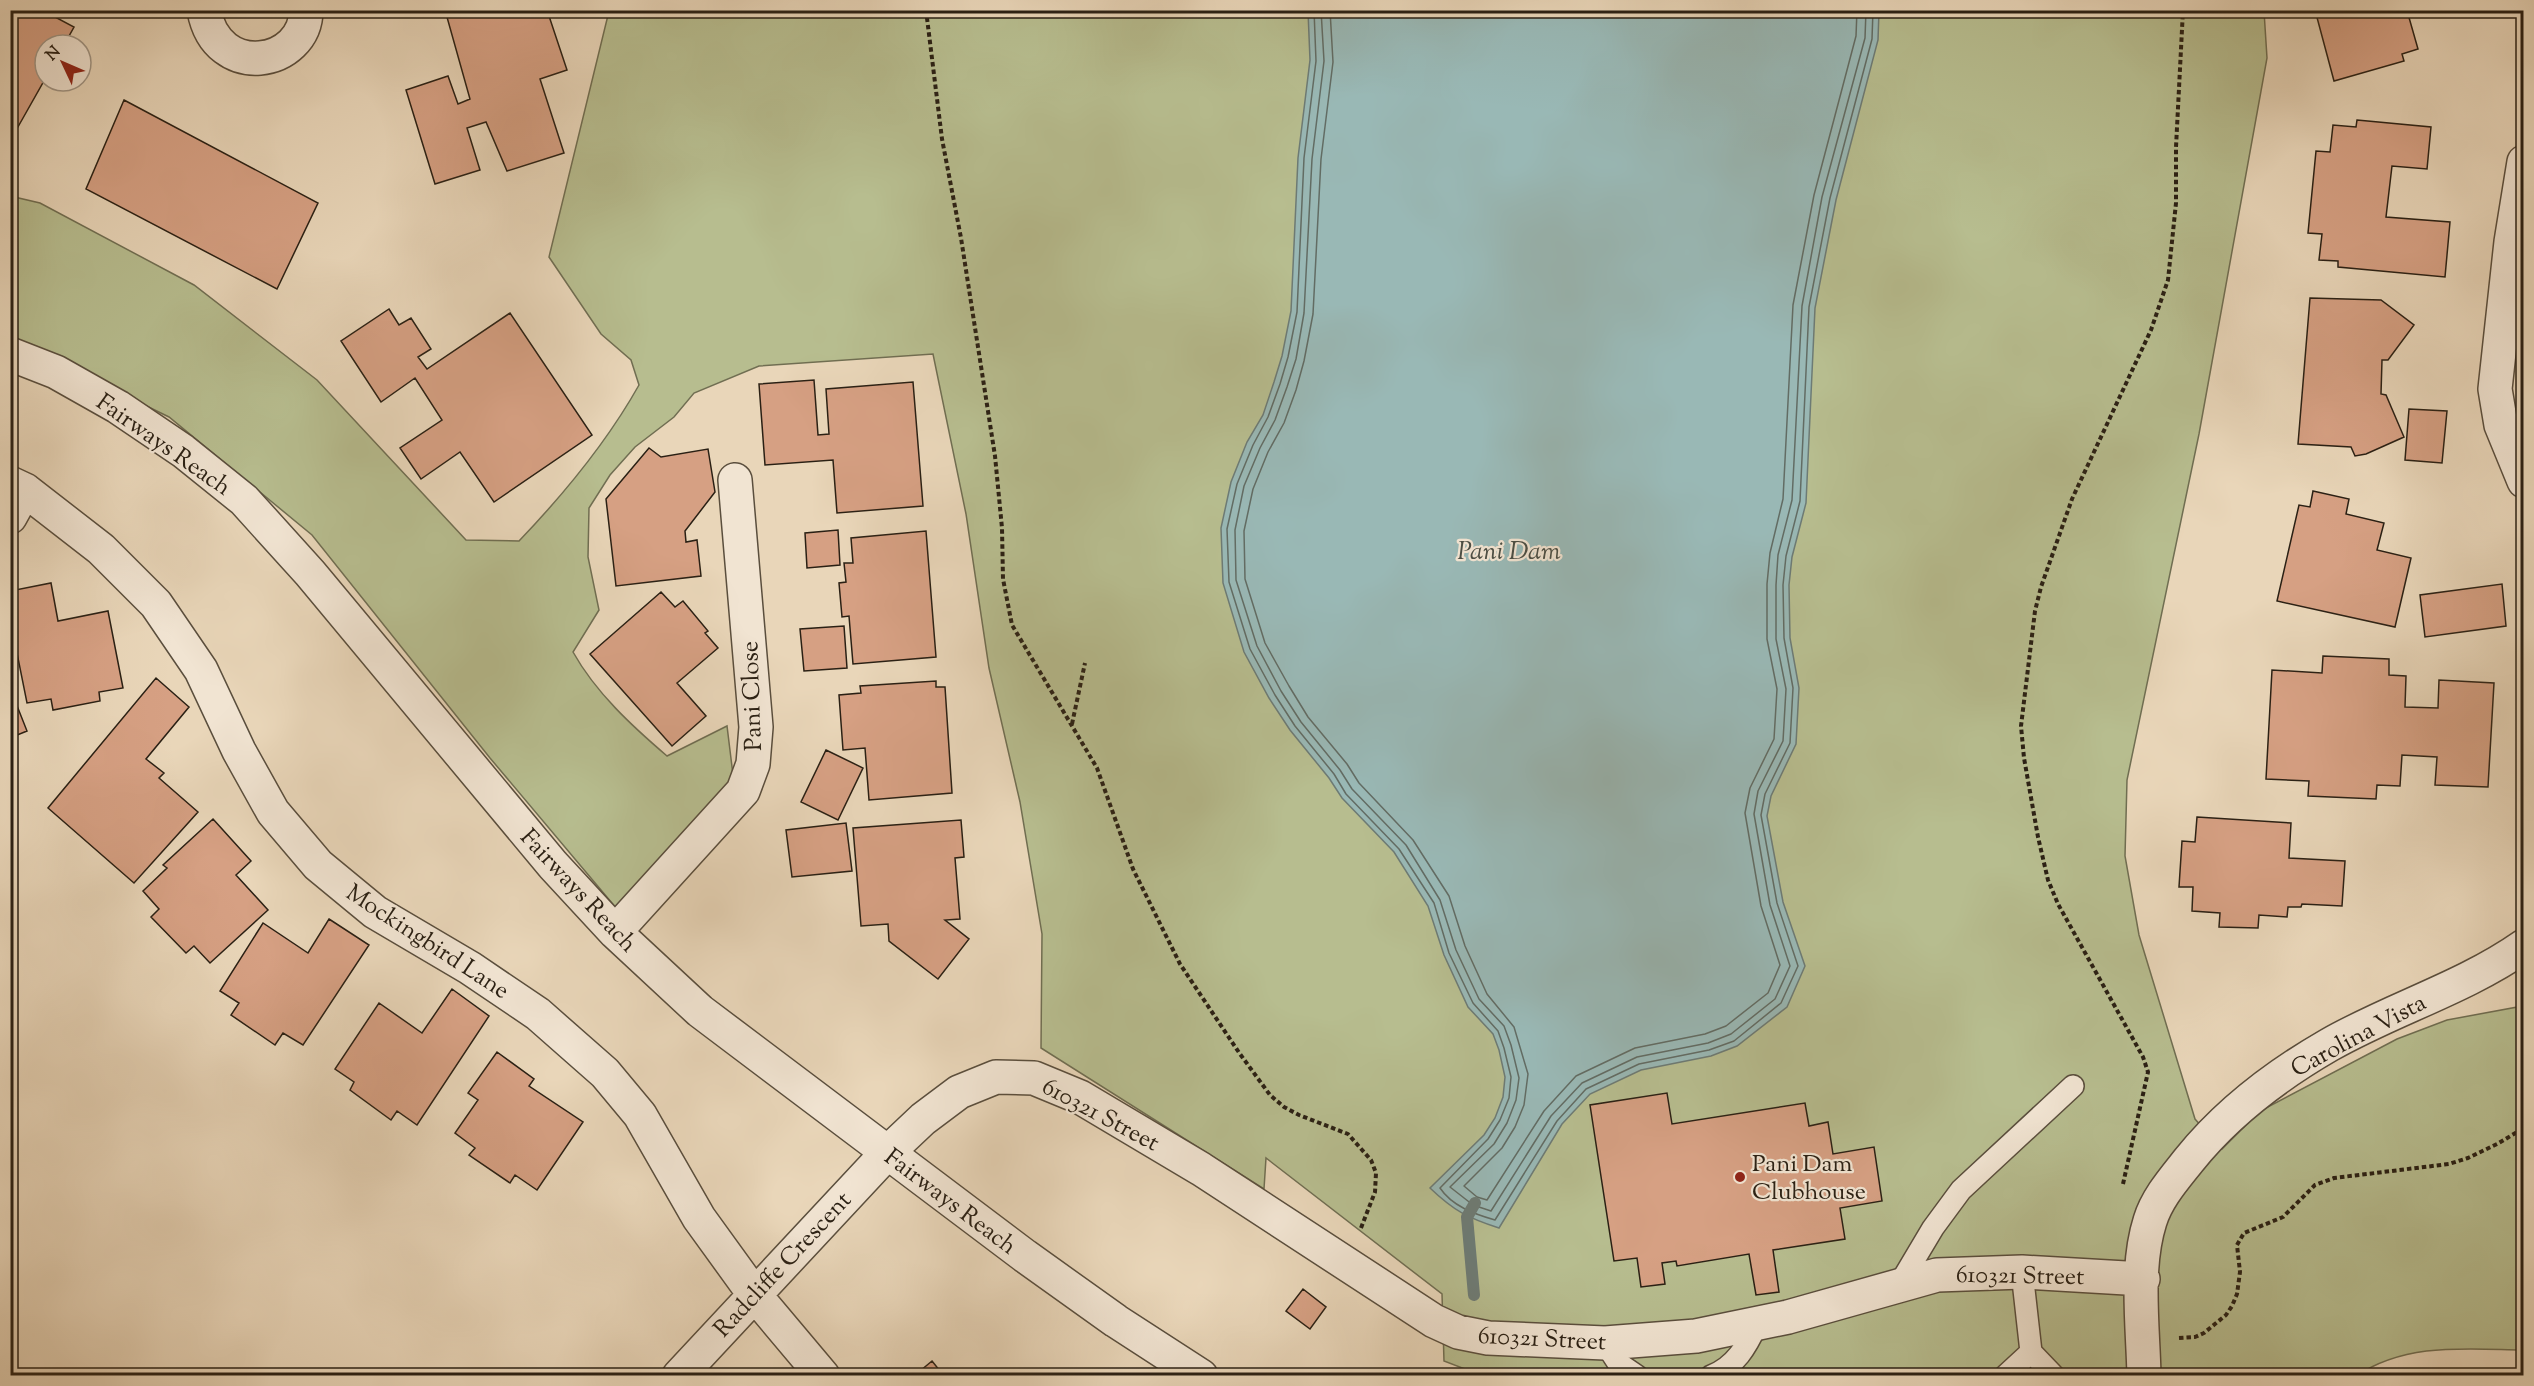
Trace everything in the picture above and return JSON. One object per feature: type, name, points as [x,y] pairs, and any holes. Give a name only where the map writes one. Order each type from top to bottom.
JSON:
[{"type":"street","points":[[204,10],[211,33],[228,52],[244,58],[261,59],[277,54],[291,44],[300,31],[306,10]]},
{"type":"street","points":[[2523,162],[2511,242],[2495,389],[2501,425],[2523,481]]},
{"type":"street","name":"Fairways Reach","points":[[10,354],[56,372],[118,407],[183,451],[244,500],[310,573],[553,865],[615,932],[700,1011],[887,1153],[1116,1321],[1201,1376]]},
{"type":"street","name":"Pani Close","points":[[615,932],[743,791],[753,764],[756,727],[735,480]]},
{"type":"street","name":"Mockingbird Lane","points":[[15,497],[101,549],[156,604],[201,670],[239,751],[273,812],[318,865],[375,912],[470,968],[538,1014],[605,1073],[640,1115],[699,1218],[754,1294],[823,1376]]},
{"type":"street","name":"Carolina Vista","points":[[2144,1376],[2142,1255],[2150,1220],[2161,1196],[2205,1141],[2266,1087],[2329,1045],[2495,966],[2523,946]]},
{"type":"street","name":"610321 Street","points":[[887,1153],[923,1119],[959,1092],[996,1077],[1034,1078],[1080,1097],[1201,1169],[1434,1322],[1458,1332],[1488,1338],[1605,1343],[1696,1336],[1788,1317],[1937,1275],[2022,1272],[2143,1279]]},
{"type":"street","name":"Radcliffe Crescent","points":[[679,1376],[887,1153]]},
{"type":"lane","points":[[1899,1285],[1933,1228],[1961,1190],[2073,1086]]},
{"type":"lane","points":[[2022,1272],[2031,1352],[2054,1376]]},
{"type":"lane","points":[[1711,1376],[1722,1372],[1742,1352],[1757,1323]]},
{"type":"lane","points":[[1605,1343],[1618,1363],[1637,1376]]},
{"type":"lane","points":[[2005,1376],[2031,1352]]},
{"type":"path","points":[[926,10],[942,140],[961,238],[995,456],[1002,528],[1003,579],[1008,608],[1017,635],[1097,768],[1133,869],[1165,936],[1180,964],[1240,1054],[1270,1095],[1284,1107],[1299,1116],[1348,1134],[1371,1160],[1376,1173],[1375,1192],[1347,1264]]},
{"type":"path","points":[[2146,1087],[2148,1072],[2144,1056],[2058,904],[2048,880],[2030,801],[2021,726],[2035,611],[2041,587],[2072,499],[2151,330],[2168,280],[2176,202],[2176,147],[2183,10]]},
{"type":"path","points":[[1072,725],[1085,663]]},
{"type":"path","points":[[2143,1335],[2195,1337],[2214,1326],[2226,1315],[2237,1294],[2240,1272],[2236,1250],[2240,1239],[2250,1229],[2283,1217],[2304,1193],[2323,1180],[2449,1164],[2468,1158],[2523,1128]]},
{"type":"green space","points":[[609,11],[2264,11],[2267,58],[2199,434],[2127,780],[2125,856],[2139,935],[2195,1119],[2222,1149],[2260,1111],[2397,1039],[2447,1020],[2523,1006],[2523,1350],[2459,1349],[2416,1353],[2375,1365],[2356,1376],[1483,1376],[1444,1361],[1442,1294],[1266,1158],[1264,1189],[1041,1048],[1042,934],[1020,802],[989,668],[966,514],[933,354],[759,366],[694,393],[674,417],[635,447],[610,475],[589,508],[588,557],[599,610],[573,652],[604,695],[628,721],[667,756],[727,726],[734,783],[617,909],[490,758],[312,535],[169,417],[11,340],[10,196],[40,203],[194,285],[317,380],[466,540],[519,541],[584,467],[613,427],[639,385],[631,360],[601,334],[549,257]]},
{"type":"water","name":"Pani Dam","points":[[1308,11],[1879,11],[1878,40],[1836,200],[1815,308],[1806,503],[1792,557],[1789,585],[1790,638],[1799,688],[1796,744],[1771,796],[1767,816],[1783,902],[1805,966],[1787,1007],[1737,1046],[1711,1056],[1641,1070],[1590,1094],[1562,1124],[1499,1228],[1462,1213],[1430,1188],[1484,1135],[1495,1118],[1503,1097],[1505,1077],[1493,1034],[1468,1007],[1444,955],[1428,906],[1394,852],[1342,798],[1329,778],[1290,730],[1269,698],[1244,652],[1223,583],[1221,528],[1231,482],[1247,442],[1263,415],[1282,356],[1291,311],[1298,158],[1310,60]]},
{"type":"building","points":[[10,10],[42,10],[74,27],[71,33],[33,33],[33,93],[37,93],[10,141]]},
{"type":"building","points":[[445,10],[547,10],[567,70],[540,79],[564,153],[507,171],[486,122],[467,128],[480,170],[435,184],[406,90],[448,76],[458,104],[470,99]]},
{"type":"building","points":[[2315,10],[2400,10],[2401,16],[2408,14],[2418,49],[2402,54],[2404,61],[2334,81]]},
{"type":"building","points":[[124,100],[318,203],[277,289],[86,189]]},
{"type":"building","points":[[2357,120],[2431,127],[2427,169],[2392,166],[2386,217],[2450,222],[2445,277],[2338,267],[2338,261],[2319,260],[2322,234],[2308,233],[2316,151],[2330,152],[2333,125],[2356,127]]},
{"type":"building","points":[[2310,298],[2381,300],[2414,325],[2388,360],[2382,360],[2381,394],[2386,395],[2404,437],[2366,454],[2355,456],[2351,447],[2298,444]]},
{"type":"building","points":[[389,309],[399,325],[411,318],[431,349],[418,357],[427,369],[510,313],[592,435],[494,502],[460,452],[421,479],[400,448],[442,420],[415,378],[381,402],[341,341]]},
{"type":"building","points":[[814,380],[818,435],[829,434],[826,389],[913,382],[923,506],[837,513],[833,460],[765,465],[759,384]]},
{"type":"building","points":[[2409,409],[2447,411],[2442,463],[2405,460]]},
{"type":"building","points":[[649,448],[661,457],[708,449],[715,492],[685,531],[686,542],[697,540],[701,576],[616,586],[606,499]]},
{"type":"building","points":[[2313,491],[2349,499],[2346,514],[2384,523],[2377,550],[2411,558],[2395,627],[2277,601],[2299,505],[2310,507]]},
{"type":"building","points":[[838,530],[840,565],[807,568],[805,533]]},
{"type":"building","points":[[926,531],[936,657],[853,664],[849,616],[842,617],[839,583],[846,582],[844,563],[853,563],[851,538]]},
{"type":"building","points":[[51,583],[58,621],[108,611],[123,688],[99,692],[100,701],[53,710],[51,699],[27,703],[13,633],[11,634],[10,630],[10,591]]},
{"type":"building","points":[[2502,584],[2506,626],[2425,637],[2420,595]]},
{"type":"building","points":[[661,592],[675,607],[683,601],[708,631],[705,633],[718,648],[677,683],[706,716],[672,746],[590,654]]},
{"type":"building","points":[[844,626],[847,668],[804,671],[800,629]]},
{"type":"building","points":[[2323,656],[2389,659],[2389,675],[2406,676],[2405,707],[2438,708],[2439,680],[2494,683],[2488,787],[2435,785],[2437,757],[2402,755],[2400,786],[2377,785],[2376,799],[2308,796],[2309,781],[2266,779],[2272,670],[2322,673]]},
{"type":"building","points":[[156,678],[189,707],[146,759],[164,773],[159,778],[198,812],[134,883],[48,808]]},
{"type":"building","points":[[936,681],[936,687],[945,687],[952,793],[869,800],[865,748],[843,750],[839,695],[861,693],[860,686]]},
{"type":"building","points":[[10,688],[27,731],[10,738]]},
{"type":"building","points":[[826,750],[863,768],[838,820],[801,802]]},
{"type":"building","points":[[2197,817],[2291,823],[2289,858],[2345,861],[2342,906],[2302,904],[2301,907],[2288,907],[2287,917],[2259,915],[2258,928],[2219,927],[2220,913],[2192,911],[2193,887],[2179,887],[2182,841],[2195,842]]},
{"type":"building","points":[[213,819],[251,861],[236,875],[268,910],[210,963],[194,946],[186,953],[151,917],[159,909],[143,891],[167,868],[163,865]]},
{"type":"building","points":[[961,820],[964,857],[955,858],[960,919],[945,920],[969,939],[938,979],[889,941],[888,924],[861,926],[853,828]]},
{"type":"building","points":[[846,823],[852,871],[792,877],[786,830]]},
{"type":"building","points":[[329,919],[369,945],[303,1045],[283,1033],[275,1045],[231,1015],[239,1003],[220,991],[263,923],[308,953]]},
{"type":"building","points":[[452,989],[489,1016],[417,1125],[397,1111],[391,1120],[350,1090],[354,1082],[335,1069],[379,1003],[422,1033]]},
{"type":"building","points":[[497,1052],[534,1079],[529,1086],[583,1122],[537,1190],[515,1175],[510,1183],[469,1155],[475,1148],[455,1133],[478,1100],[468,1093]]},
{"type":"building","name":"Pani Dam Clubhouse","points":[[1667,1093],[1672,1124],[1805,1103],[1809,1126],[1828,1122],[1833,1154],[1874,1147],[1882,1201],[1840,1208],[1845,1239],[1773,1250],[1779,1292],[1756,1295],[1749,1254],[1677,1266],[1676,1261],[1662,1263],[1665,1284],[1641,1287],[1637,1258],[1614,1261],[1590,1105]]},
{"type":"building","points":[[1303,1289],[1326,1307],[1310,1329],[1286,1311]]},
{"type":"building","points":[[932,1361],[944,1376],[914,1376]]},
{"type":"waterway","points":[[1474,1295],[1467,1217],[1475,1203]]},
{"type":"place","name":"Pani Dam Clubhouse","points":[[1740,1177]]}]
